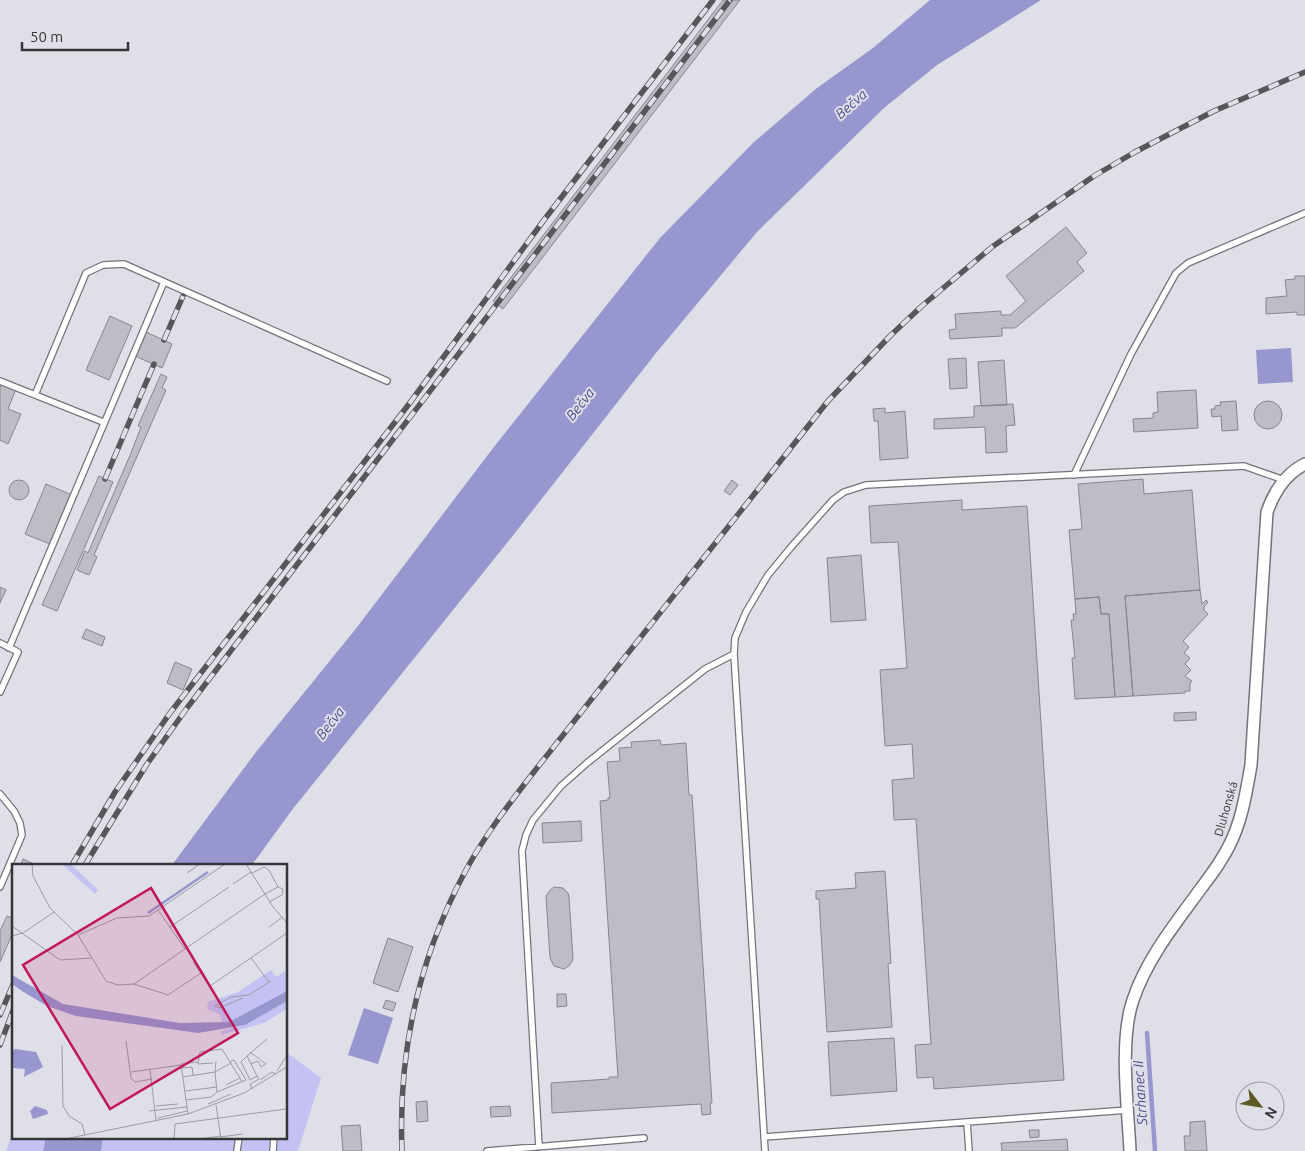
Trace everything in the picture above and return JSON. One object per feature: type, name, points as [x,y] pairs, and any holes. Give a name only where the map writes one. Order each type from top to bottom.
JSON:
[{"type":"street","points":[[1284,480],[1305,464]]},
{"type":"street","name":"Dluhonská","points":[[1130,1151],[1126,1047],[1127,1030],[1133,1001],[1147,967],[1156,952],[1230,846],[1244,806],[1251,765],[1265,524],[1271,501],[1284,480]]},
{"type":"lane","points":[[1074,475],[1131,354],[1176,273],[1188,263],[1305,213]]},
{"type":"lane","points":[[35,395],[86,273],[103,265],[124,264],[387,380]]},
{"type":"lane","points":[[10,648],[103,422],[164,282]]},
{"type":"lane","points":[[0,381],[103,422]]},
{"type":"lane","points":[[765,1151],[734,654],[735,638],[746,612],[768,575],[833,500],[844,492],[866,485],[1244,466],[1284,480]]},
{"type":"lane","points":[[0,643],[18,652],[0,692]]},
{"type":"lane","points":[[540,1147],[522,851],[526,834],[545,804],[586,763],[705,669],[734,654]]},
{"type":"lane","points":[[0,794],[14,811],[20,823],[22,835],[0,887]]},
{"type":"lane","points":[[764,1137],[1128,1110]]},
{"type":"lane","points":[[967,1122],[969,1151]]},
{"type":"lane","points":[[237,1151],[239,1138]]},
{"type":"lane","points":[[273,1151],[274,1138]]},
{"type":"lane","points":[[487,1151],[644,1138]]},
{"type":"shaded area","points":[[288,1053],[321,1078],[298,1151],[101,1151],[103,1138],[288,1138]]},
{"type":"shaded area","points":[[12,1134],[12,1138],[46,1138],[43,1151],[6,1151]]},
{"type":"water","name":"Bečva","points":[[930,0],[1041,0],[937,65],[884,108],[757,232],[656,353],[511,538],[292,810],[253,864],[173,864],[256,752],[358,626],[490,452],[660,238],[753,143],[817,88],[873,48]]},
{"type":"water","points":[[1291,348],[1293,382],[1258,384],[1256,350]]},
{"type":"water","points":[[364,1008],[393,1018],[378,1064],[348,1055]]},
{"type":"water","points":[[46,1138],[103,1138],[101,1151],[43,1151]]},
{"type":"building","points":[[723,0],[740,0],[503,309],[493,301]]},
{"type":"building","points":[[1066,227],[1087,253],[1077,262],[1084,271],[1015,328],[1002,328],[1002,336],[950,339],[949,330],[956,329],[955,314],[1001,311],[1001,315],[1010,315],[1026,301],[1006,276]]},
{"type":"building","points":[[1295,276],[1305,276],[1305,315],[1297,315],[1297,312],[1266,314],[1266,298],[1287,296],[1285,280],[1295,279]]},
{"type":"building","points":[[110,316],[132,326],[109,380],[86,370]]},
{"type":"building","points":[[146,332],[172,344],[162,368],[135,356]]},
{"type":"building","points":[[966,358],[967,388],[950,389],[948,359]]},
{"type":"building","points":[[1004,360],[1007,405],[981,406],[978,362]]},
{"type":"building","points":[[161,374],[167,377],[162,388],[166,390],[94,555],[97,557],[89,575],[77,570],[85,551],[88,553],[131,453],[141,427],[138,426]]},
{"type":"building","points":[[2,383],[16,389],[8,409],[21,414],[8,444],[0,440],[0,387]]},
{"type":"building","points":[[1196,390],[1198,428],[1134,432],[1133,419],[1153,418],[1153,413],[1158,412],[1157,392]]},
{"type":"building","points":[[1236,401],[1238,430],[1222,431],[1221,416],[1212,417],[1211,409],[1221,405],[1220,402]]},
{"type":"building","points":[[1268,401],[1278,405],[1282,415],[1278,425],[1268,429],[1258,425],[1254,415],[1258,405]]},
{"type":"building","points":[[1013,404],[1015,425],[1006,426],[1007,452],[986,453],[985,427],[934,429],[934,419],[974,417],[974,406]]},
{"type":"building","points":[[885,408],[885,413],[905,411],[908,458],[880,460],[878,421],[874,421],[873,409]]},
{"type":"building","points":[[99,476],[113,482],[57,611],[42,605]]},
{"type":"building","points":[[1143,479],[1144,494],[1192,490],[1200,590],[1125,596],[1133,696],[1115,697],[1109,614],[1101,614],[1099,597],[1075,599],[1069,530],[1082,529],[1078,484]]},
{"type":"building","points":[[19,480],[26,483],[29,490],[26,497],[19,500],[12,497],[9,490],[12,483]]},
{"type":"building","points":[[732,480],[738,485],[730,495],[724,491]]},
{"type":"building","points":[[46,484],[72,495],[50,544],[25,534]]},
{"type":"building","points":[[962,500],[962,510],[1027,506],[1064,1080],[934,1089],[933,1077],[917,1078],[915,1045],[931,1044],[916,819],[894,820],[892,780],[914,778],[912,744],[885,746],[880,670],[907,668],[898,542],[871,543],[869,506]]},
{"type":"building","points":[[861,555],[866,620],[831,622],[827,558]]},
{"type":"building","points":[[0,587],[6,590],[0,603]]},
{"type":"building","points":[[1200,590],[1202,604],[1206,600],[1208,602],[1204,610],[1208,614],[1183,641],[1189,647],[1184,653],[1190,658],[1185,664],[1191,670],[1185,676],[1192,681],[1190,683],[1190,691],[1185,691],[1185,693],[1133,696],[1125,596]]},
{"type":"building","points":[[1099,597],[1101,614],[1109,614],[1115,697],[1075,699],[1072,658],[1075,658],[1071,620],[1074,620],[1073,614],[1076,614],[1075,599]]},
{"type":"building","points":[[86,629],[105,637],[102,646],[82,638]]},
{"type":"building","points":[[175,662],[192,669],[183,690],[167,683]]},
{"type":"building","points":[[1196,712],[1196,720],[1174,721],[1174,713]]},
{"type":"building","points":[[660,740],[661,745],[686,743],[689,795],[692,795],[712,1103],[710,1103],[711,1114],[702,1115],[701,1104],[552,1113],[551,1083],[618,1077],[600,801],[610,798],[607,762],[620,761],[619,748],[632,747],[631,742]]},
{"type":"building","points":[[581,821],[582,841],[543,843],[542,823]]},
{"type":"building","points":[[23,859],[34,864],[21,864]]},
{"type":"building","points":[[885,871],[891,963],[888,964],[892,1027],[827,1032],[819,899],[816,899],[816,891],[856,888],[855,873]]},
{"type":"building","points":[[554,887],[563,888],[569,897],[573,959],[570,965],[564,969],[554,966],[550,958],[546,896]]},
{"type":"building","points":[[7,916],[12,918],[12,935],[0,962],[0,931]]},
{"type":"building","points":[[388,938],[413,947],[398,992],[373,983]]},
{"type":"building","points":[[557,994],[566,994],[567,1006],[557,1007]]},
{"type":"building","points":[[386,1000],[396,1003],[393,1011],[383,1008]]},
{"type":"building","points":[[894,1038],[897,1091],[831,1096],[828,1042]]},
{"type":"building","points":[[427,1101],[428,1121],[417,1122],[416,1102]]},
{"type":"building","points":[[510,1106],[511,1116],[491,1117],[490,1107]]},
{"type":"building","points":[[1205,1121],[1207,1151],[1185,1151],[1184,1136],[1190,1136],[1190,1122]]},
{"type":"building","points":[[360,1125],[362,1151],[343,1151],[341,1126]]},
{"type":"building","points":[[1029,1130],[1039,1130],[1039,1137],[1030,1138]]},
{"type":"building","points":[[1067,1139],[1068,1151],[1002,1151],[1001,1143]]},
{"type":"waterway","name":"Strhanec II","points":[[1147,1033],[1155,1151]]},
{"type":"railway","points":[[73,864],[115,792],[170,713],[409,404],[544,220],[713,0]]},
{"type":"railway","points":[[86,864],[147,764],[187,708],[730,0]]},
{"type":"railway","points":[[402,1151],[404,1078],[415,1006],[424,971],[436,937],[450,903],[473,857],[533,773],[828,401],[891,335],[923,305],[992,247],[1094,176],[1135,152],[1214,111],[1305,72]]},
{"type":"railway","points":[[164,340],[183,296]]},
{"type":"railway","points":[[105,479],[154,364]]},
{"type":"railway","points":[[0,1015],[12,987]]},
{"type":"railway","points":[[0,1045],[12,1013]]}]
